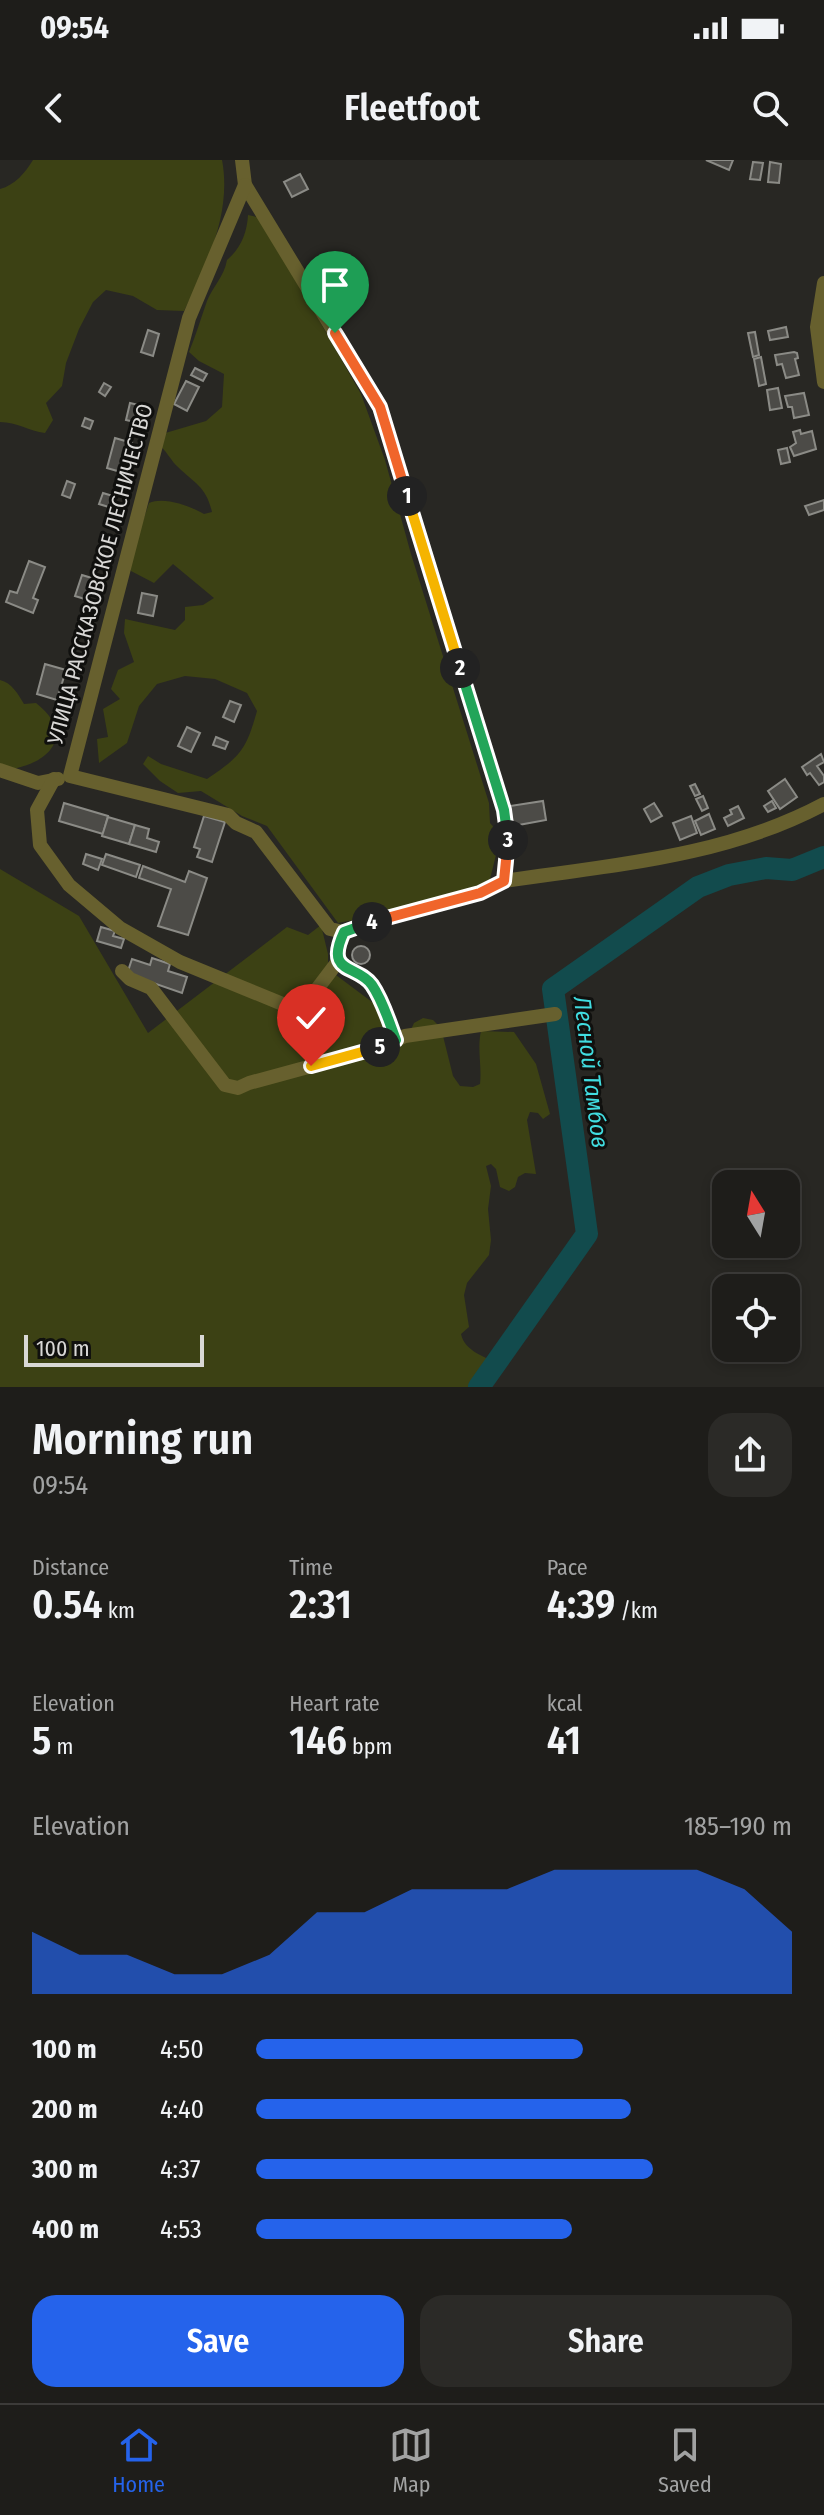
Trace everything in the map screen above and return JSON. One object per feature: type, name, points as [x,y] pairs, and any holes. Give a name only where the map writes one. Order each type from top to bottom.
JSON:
[{"type":"street","points":[[242,160],[245,185],[380,407],[504,810],[509,845],[504,881]]},
{"type":"street","name":"УЛИЦА РАССКАЗОВСКОЕ ЛЕСНИЧЕСТВО","points":[[245,185],[189,318],[70,776],[228,815],[236,823],[256,832],[330,929],[344,932]]},
{"type":"street","points":[[824,283],[817,327],[824,382]]},
{"type":"street","points":[[0,770],[38,783],[70,776]]},
{"type":"street","points":[[54,779],[37,810],[40,845],[69,885],[120,928],[180,962],[285,1005],[311,997],[339,960]]},
{"type":"street","points":[[396,1040],[371,982],[347,970],[339,960],[337,946],[344,932],[480,893],[504,881],[660,858],[739,840],[797,819],[824,804]]},
{"type":"street","points":[[122,971],[130,979],[151,988],[225,1085],[238,1088],[374,1049],[405,1036],[555,1014]]},
{"type":"green space","points":[[33,160],[222,160],[224,180],[224,199],[215,238],[184,311],[157,310],[133,296],[106,290],[93,302],[79,329],[66,363],[62,386],[46,403],[53,420],[45,433],[0,422],[0,189],[19,178]]},
{"type":"green space","points":[[248,215],[261,218],[361,394],[385,460],[489,803],[490,823],[501,835],[489,883],[400,911],[338,923],[267,826],[242,816],[201,791],[178,793],[143,764],[148,756],[161,764],[207,779],[235,758],[245,744],[257,711],[247,693],[215,679],[185,676],[157,684],[139,706],[127,743],[99,763],[97,739],[108,737],[103,709],[120,699],[111,689],[118,670],[134,662],[124,633],[125,619],[175,630],[185,620],[185,607],[203,605],[214,598],[173,564],[154,583],[131,571],[130,559],[149,503],[169,501],[204,514],[212,512],[203,491],[161,447],[162,434],[206,421],[222,407],[224,374],[189,352],[209,296],[227,260],[242,240]]},
{"type":"green space","points":[[0,680],[11,686],[24,704],[36,703],[49,716],[55,728],[55,739],[42,758],[30,764],[0,770]]},
{"type":"green space","points":[[0,869],[79,916],[148,1033],[287,927],[308,935],[321,925],[328,969],[380,1008],[397,1050],[414,1023],[423,1018],[433,1020],[441,1028],[453,1076],[460,1086],[480,1084],[481,1031],[514,1032],[536,1064],[550,1114],[543,1119],[538,1113],[530,1112],[527,1120],[536,1174],[525,1173],[518,1177],[515,1187],[509,1191],[500,1187],[496,1169],[491,1164],[486,1166],[491,1186],[489,1255],[467,1283],[464,1295],[469,1327],[461,1334],[476,1353],[500,1365],[471,1387],[0,1387]]},
{"type":"building","points":[[706,160],[733,160],[729,170]]},
{"type":"building","points":[[753,162],[763,163],[760,180],[750,179]]},
{"type":"building","points":[[770,162],[781,164],[779,183],[768,182]]},
{"type":"building","points":[[300,174],[308,189],[292,197],[284,182]]},
{"type":"building","points":[[786,327],[788,337],[770,340],[768,331]]},
{"type":"building","points":[[148,330],[159,334],[153,356],[141,352]]},
{"type":"building","points":[[755,332],[759,355],[753,357],[748,333]]},
{"type":"building","points":[[797,353],[798,358],[795,359],[799,375],[786,378],[782,364],[777,365],[775,355]]},
{"type":"building","points":[[761,357],[766,384],[759,386],[754,359]]},
{"type":"building","points":[[195,368],[207,374],[203,381],[191,375]]},
{"type":"building","points":[[186,381],[199,387],[187,411],[174,404]]},
{"type":"building","points":[[104,383],[111,387],[105,396],[99,392]]},
{"type":"building","points":[[778,388],[782,408],[770,410],[767,390]]},
{"type":"building","points":[[804,393],[809,415],[794,418],[785,396]]},
{"type":"building","points":[[130,403],[143,406],[139,423],[126,420]]},
{"type":"building","points":[[85,418],[93,421],[90,429],[82,426]]},
{"type":"building","points":[[800,430],[801,434],[812,431],[816,449],[794,456],[790,447],[796,443],[793,432]]},
{"type":"building","points":[[115,438],[132,443],[124,473],[107,468]]},
{"type":"building","points":[[787,448],[790,462],[781,464],[778,450]]},
{"type":"building","points":[[67,481],[75,484],[70,498],[62,495]]},
{"type":"building","points":[[103,493],[116,497],[112,508],[99,504]]},
{"type":"building","points":[[824,500],[824,510],[809,515],[805,506]]},
{"type":"building","points":[[29,561],[45,567],[33,598],[38,600],[33,613],[6,602],[10,591],[17,593]]},
{"type":"building","points":[[82,575],[95,579],[88,600],[75,596]]},
{"type":"building","points":[[142,593],[157,596],[153,616],[138,613]]},
{"type":"building","points":[[45,664],[66,670],[57,700],[37,694]]},
{"type":"building","points":[[230,701],[241,705],[234,722],[223,717]]},
{"type":"building","points":[[187,727],[200,733],[191,752],[178,746]]},
{"type":"building","points":[[216,737],[228,742],[225,749],[213,745]]},
{"type":"building","points":[[821,754],[824,762],[817,766],[824,776],[824,782],[819,785],[802,767]]},
{"type":"building","points":[[785,779],[797,797],[780,809],[768,791]]},
{"type":"building","points":[[695,784],[700,794],[695,796],[690,786]]},
{"type":"building","points":[[703,796],[708,808],[702,811],[696,799]]},
{"type":"building","points":[[543,801],[546,820],[513,826],[510,806]]},
{"type":"building","points":[[772,801],[776,808],[768,812],[764,806]]},
{"type":"building","points":[[64,803],[108,816],[103,834],[59,821]]},
{"type":"building","points":[[654,803],[662,816],[651,822],[644,809]]},
{"type":"building","points":[[738,806],[744,818],[728,826],[724,818]]},
{"type":"building","points":[[709,814],[715,829],[701,835],[695,821]]},
{"type":"building","points":[[204,816],[225,822],[212,862],[197,857],[200,849],[194,847]]},
{"type":"building","points":[[691,816],[697,833],[680,840],[673,823]]},
{"type":"building","points":[[108,817],[135,825],[129,844],[102,836]]},
{"type":"building","points":[[135,825],[149,829],[147,838],[159,842],[156,852],[129,844]]},
{"type":"building","points":[[86,854],[102,859],[98,870],[83,864]]},
{"type":"building","points":[[106,854],[140,865],[136,877],[102,865]]},
{"type":"building","points":[[143,866],[185,882],[189,871],[207,878],[188,935],[158,926],[171,889],[139,878]]},
{"type":"building","points":[[101,927],[115,931],[113,936],[124,939],[121,948],[97,941]]},
{"type":"building","points":[[357,946],[365,946],[370,955],[368,962],[357,964],[352,959],[352,951]]},
{"type":"building","points":[[152,958],[170,964],[168,971],[187,977],[182,993],[127,974],[132,959],[150,965]]},
{"type":"waterway","name":"Лесной Тамбов","points":[[479,1387],[587,1234],[553,989],[698,887],[729,875],[766,868],[792,870],[824,857]]},
{"type":"route","points":[[311,1066],[396,1040],[371,982],[347,970],[339,960],[337,946],[344,932],[480,893],[504,881],[509,845],[504,810],[380,407],[335,333]]}]
